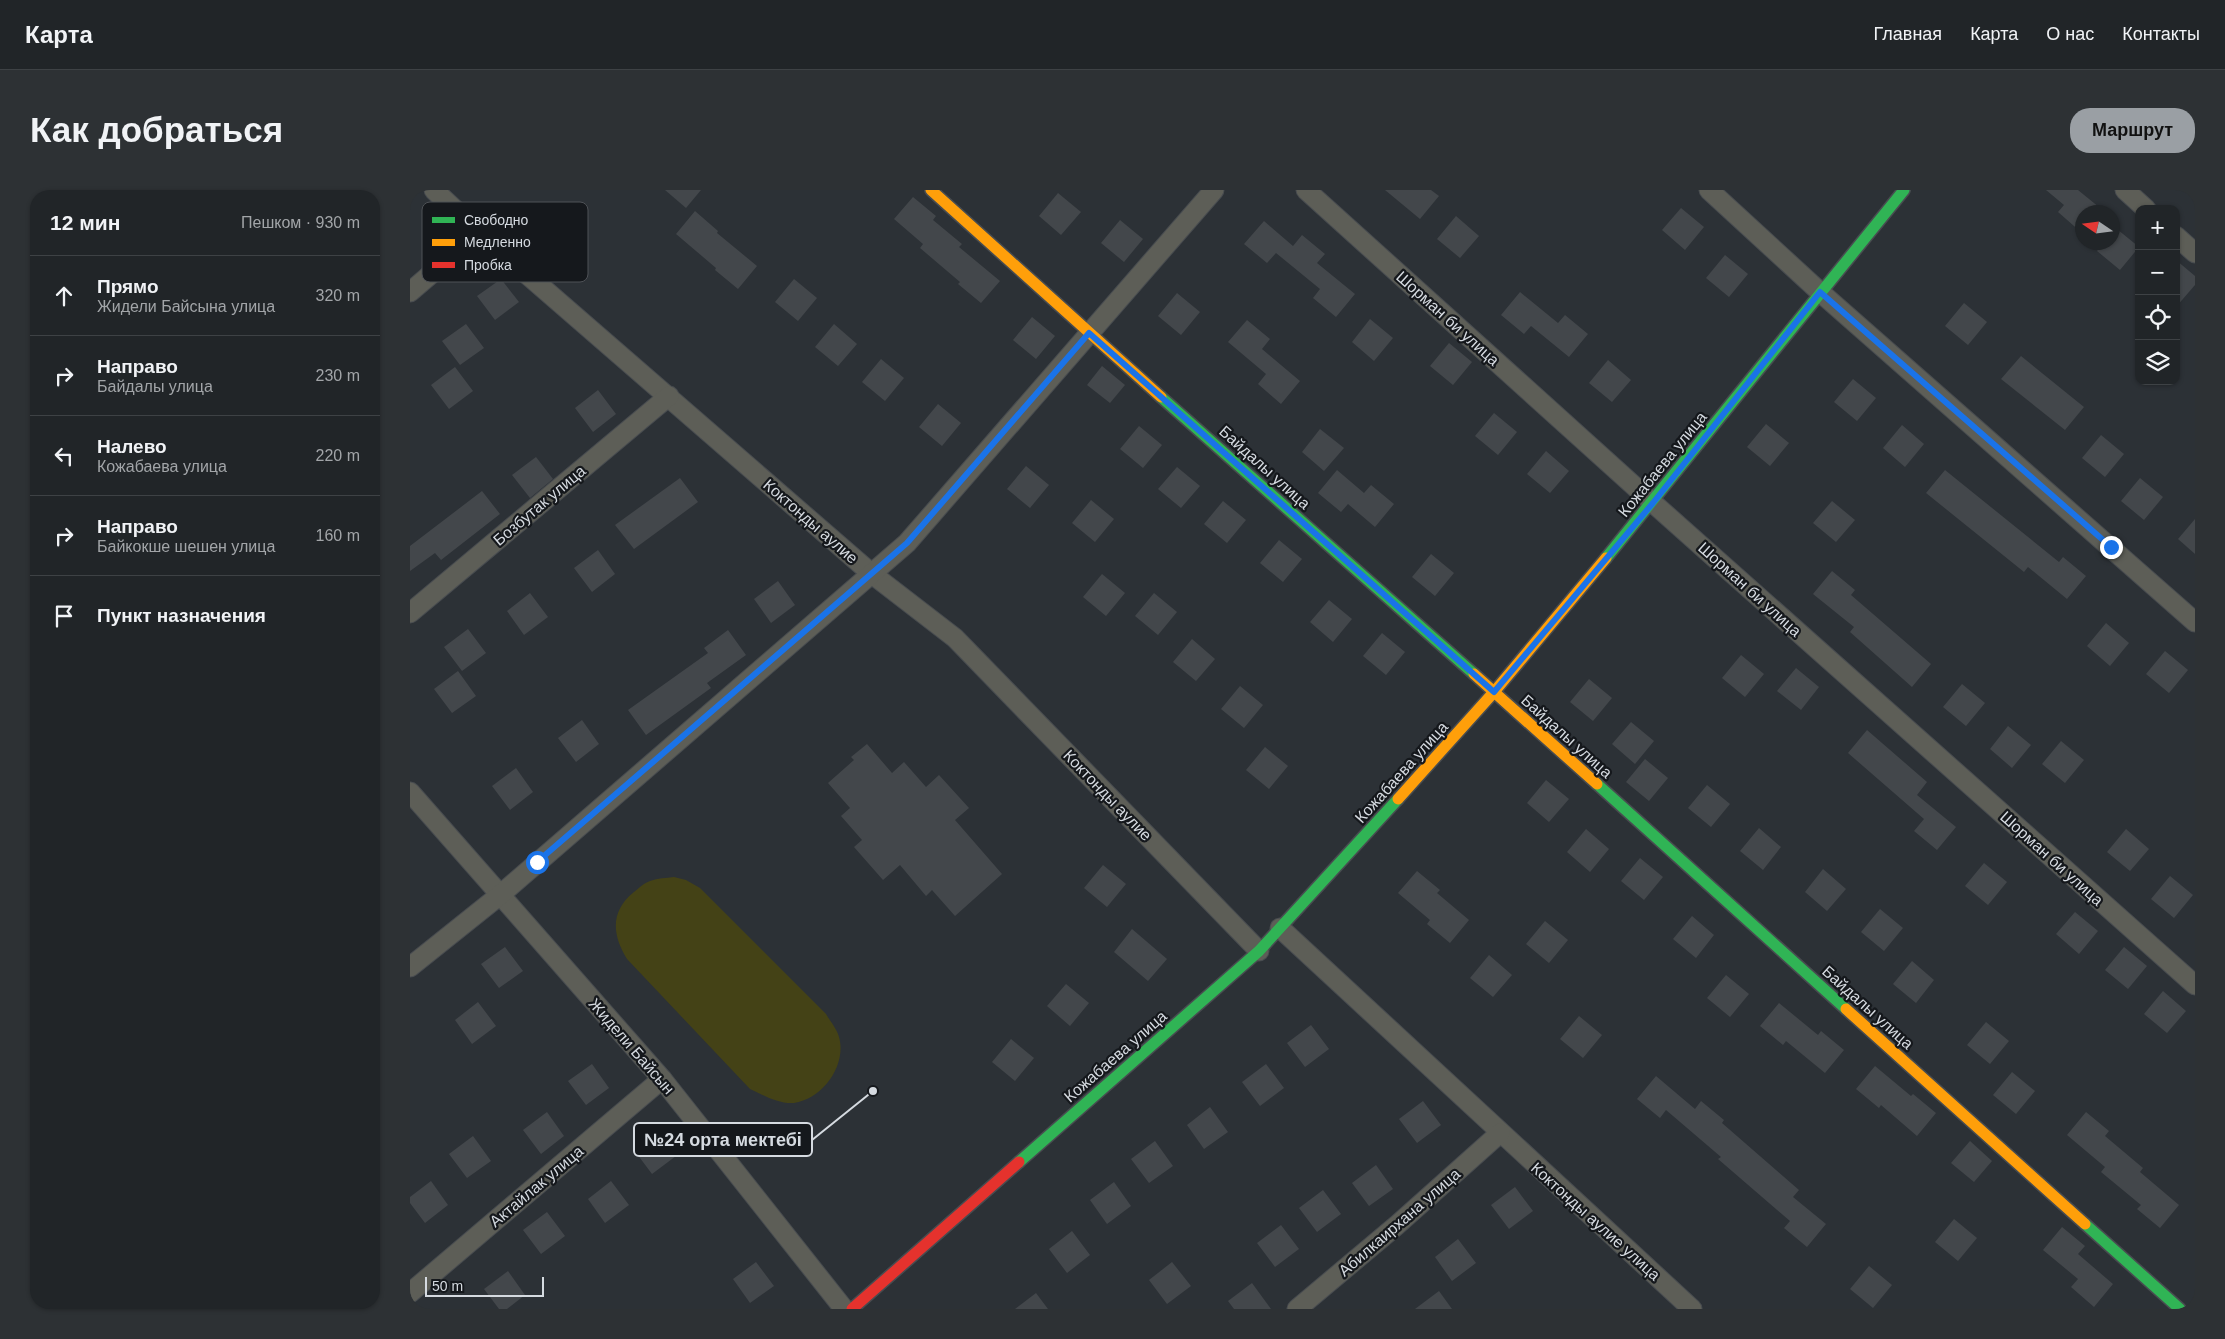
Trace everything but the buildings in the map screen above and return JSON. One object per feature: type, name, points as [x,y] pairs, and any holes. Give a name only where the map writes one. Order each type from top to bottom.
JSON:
[{"type":"street","name":"Коктонды аулие","points":[[434,190],[447,202]]},
{"type":"street","name":"Байдалы улица","points":[[931,190],[1089,333],[1494,692],[2180,1309]]},
{"type":"street","points":[[410,967],[500,895],[907,543],[1214,190]]},
{"type":"street","name":"Шорман би улица","points":[[1306,190],[1653,503],[2195,985]]},
{"type":"street","points":[[1709,190],[1820,292],[2195,622]]},
{"type":"street","name":"Кожабаева улица","points":[[852,1309],[1259,951],[1494,692],[1653,503],[1820,292],[1904,190]]},
{"type":"street","points":[[2125,190],[2142,205]]},
{"type":"street","points":[[2180,240],[2195,253]]},
{"type":"street","points":[[410,292],[422,282]]},
{"type":"street","name":"Коктонды аулие","points":[[537,282],[872,574],[955,638],[1259,951]]},
{"type":"street","name":"Бозбутак улица","points":[[410,613],[669,396]]},
{"type":"street","name":"Жидели Байсын","points":[[410,792],[662,1079],[844,1309]]},
{"type":"street","name":"Коктонды аулие улица","points":[[1280,928],[1500,1134],[1692,1309]]},
{"type":"street","name":"Актайлак улица","points":[[410,1293],[662,1079]]},
{"type":"street","name":"Абилкаирхана улица","points":[[1297,1309],[1397,1226],[1500,1134]]},
{"type":"shaded area","points":[[674,877],[686,880],[700,888],[826,1014],[837,1031],[841,1048],[836,1069],[823,1088],[814,1095],[805,1100],[788,1103],[771,1099],[750,1089],[627,959],[618,941],[616,932],[617,915],[621,907],[626,899],[646,883],[656,879]]},
{"type":"traffic: fast","points":[[1606,558],[1904,190]]},
{"type":"traffic: fast","points":[[1161,397],[1474,674]]},
{"type":"traffic: fast","points":[[1597,784],[1846,1009]]},
{"type":"traffic: fast","points":[[1019,1162],[1259,951],[1398,799]]},
{"type":"traffic: fast","points":[[2085,1224],[2180,1309]]},
{"type":"traffic: slow","points":[[931,190],[1161,397]]},
{"type":"traffic: slow","points":[[1398,799],[1494,692],[1606,558]]},
{"type":"traffic: slow","points":[[1474,674],[1597,784]]},
{"type":"traffic: slow","points":[[1846,1009],[2085,1224]]},
{"type":"traffic: jam","points":[[852,1309],[1019,1162]]},
{"type":"place","name":"№24 орта мектебі","points":[[873,1091]]},
{"type":"route","points":[[537,862],[907,543],[923,522],[1089,333],[1494,692],[1653,503],[1820,292],[2111,547]]}]
